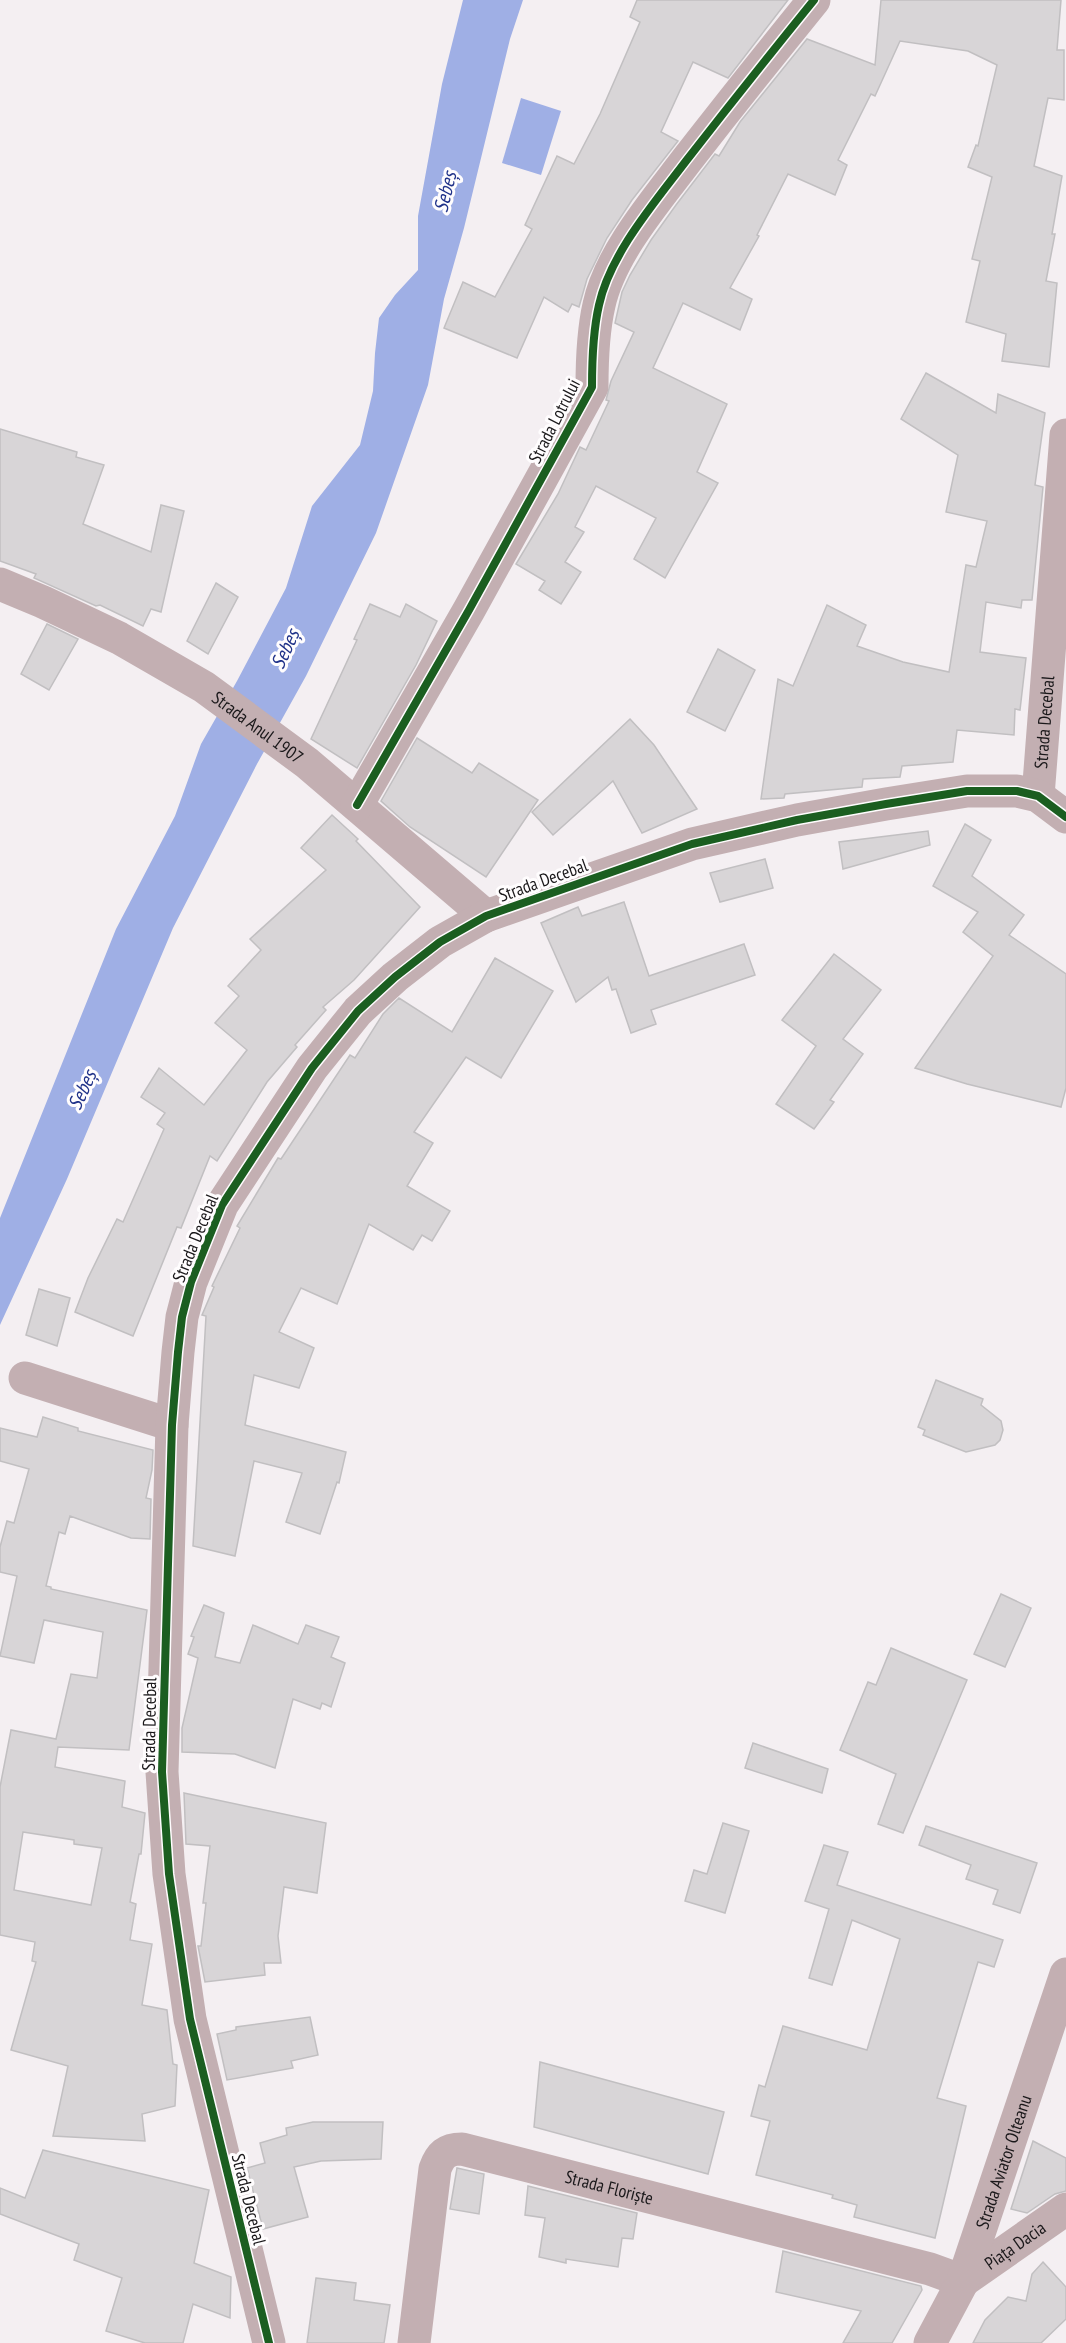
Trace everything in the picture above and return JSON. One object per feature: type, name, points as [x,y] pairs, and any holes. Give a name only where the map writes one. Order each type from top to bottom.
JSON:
[{"type":"street","name":"Strada Lotrului","points":[[357,805],[475,600],[592,387],[592,360],[599,304],[614,267],[635,227],[739,92],[814,0]]},
{"type":"street","name":"Strada Decebal","points":[[269,2343],[190,2019],[169,1874],[162,1772],[172,1425],[182,1317],[191,1282],[222,1205],[312,1068],[358,1011],[395,977],[440,942],[486,916],[692,844],[797,820],[967,791],[1017,791],[1038,796],[1066,435]]},
{"type":"street","name":"Strada Anul 1907","points":[[0,584],[119,638],[204,687],[308,763],[486,916]]},
{"type":"street","points":[[1038,796],[1066,817]]},
{"type":"street","points":[[25,1378],[172,1425]]},
{"type":"street","name":"Strada Aviator Olteanu","points":[[930,2343],[963,2281],[1066,1974]]},
{"type":"street","name":"Strada Floriște","points":[[414,2343],[435,2169],[444,2153],[452,2149],[462,2149],[919,2266],[963,2281]]},
{"type":"street","name":"Piața Dacia","points":[[963,2281],[1066,2209]]},
{"type":"water","name":"Sebeș","points":[[463,0],[523,0],[510,39],[464,228],[444,299],[428,385],[376,533],[306,676],[257,764],[173,928],[67,1179],[0,1325],[0,1218],[116,929],[175,816],[201,744],[286,588],[312,506],[360,445],[373,391],[379,318],[395,295],[418,270],[418,216],[442,84]]},
{"type":"water","points":[[521,98],[561,111],[541,175],[502,163]]},
{"type":"building","points":[[637,0],[788,0],[728,78],[693,62],[661,132],[678,141],[632,200],[607,238],[587,279],[579,307],[572,304],[568,312],[544,297],[517,358],[444,328],[463,282],[495,297],[532,229],[525,225],[557,156],[574,164],[600,114],[640,22],[630,17]]},
{"type":"building","points":[[881,0],[1061,0],[1057,50],[1064,50],[1064,100],[1048,98],[1034,166],[1062,176],[1052,234],[1055,234],[1046,281],[1057,283],[1049,367],[1002,361],[1006,334],[966,322],[980,261],[972,259],[992,177],[968,167],[976,145],[978,146],[997,65],[968,51],[900,41],[875,96],[871,94],[838,160],[847,165],[835,195],[788,174],[757,235],[759,236],[730,288],[752,299],[740,330],[683,303],[653,368],[727,404],[697,472],[718,483],[665,578],[634,559],[656,518],[596,486],[575,527],[584,532],[565,562],[581,572],[561,604],[539,590],[545,581],[516,564],[558,494],[580,447],[586,450],[609,401],[606,400],[611,381],[634,332],[615,323],[622,292],[630,275],[676,205],[715,154],[719,156],[740,122],[807,39],[875,65]]},
{"type":"building","points":[[926,373],[996,413],[998,394],[1045,413],[1035,485],[1043,487],[1032,600],[1022,600],[1021,608],[986,602],[980,652],[1026,658],[1020,710],[1015,709],[1014,735],[957,730],[953,762],[902,766],[900,777],[863,779],[862,787],[785,794],[784,798],[761,799],[778,679],[793,686],[827,605],[866,625],[857,646],[903,662],[949,672],[966,565],[976,567],[987,521],[946,512],[958,455],[901,419]]},
{"type":"building","points":[[0,429],[77,452],[76,457],[104,465],[83,524],[151,552],[161,505],[184,511],[161,612],[151,609],[143,626],[100,605],[96,606],[34,578],[36,574],[0,561]]},
{"type":"building","points":[[216,583],[238,597],[208,654],[187,641]]},
{"type":"building","points":[[370,604],[400,617],[406,604],[437,621],[416,665],[357,768],[311,739],[357,640],[354,639]]},
{"type":"building","points":[[47,624],[78,639],[49,690],[21,674]]},
{"type":"building","points":[[718,649],[755,670],[725,731],[687,712]]},
{"type":"building","points":[[630,719],[654,745],[697,809],[642,833],[613,781],[553,835],[532,812]]},
{"type":"building","points":[[417,738],[472,773],[479,763],[538,800],[486,877],[410,827],[381,801]]},
{"type":"building","points":[[332,815],[358,839],[356,841],[420,907],[354,980],[323,1007],[326,1010],[267,1082],[217,1161],[210,1156],[181,1228],[177,1227],[133,1336],[75,1312],[88,1278],[117,1219],[123,1222],[164,1129],[157,1124],[165,1113],[141,1097],[159,1068],[204,1105],[247,1050],[215,1023],[239,996],[228,986],[261,950],[250,939],[326,870],[301,848]]},
{"type":"building","points":[[965,824],[991,840],[972,876],[1024,915],[1009,935],[1066,974],[1066,1088],[1061,1107],[967,1084],[915,1068],[993,956],[963,932],[978,912],[933,886]]},
{"type":"building","points":[[928,831],[930,845],[843,869],[839,842]]},
{"type":"building","points":[[765,859],[773,888],[720,902],[710,873]]},
{"type":"building","points":[[624,902],[649,976],[744,944],[755,975],[651,1010],[656,1024],[631,1033],[616,989],[612,990],[608,977],[576,1002],[541,923],[578,907],[582,916]]},
{"type":"building","points":[[834,954],[881,990],[843,1039],[863,1054],[830,1100],[834,1102],[814,1129],[776,1104],[816,1046],[782,1020]]},
{"type":"building","points":[[495,958],[553,991],[501,1078],[466,1057],[414,1132],[433,1143],[407,1186],[450,1211],[432,1241],[422,1235],[413,1250],[369,1224],[337,1304],[301,1288],[279,1332],[314,1348],[299,1388],[254,1375],[245,1425],[346,1452],[339,1483],[337,1482],[320,1534],[286,1522],[302,1473],[254,1461],[235,1556],[193,1546],[206,1316],[202,1315],[214,1287],[212,1286],[240,1228],[237,1226],[278,1158],[281,1159],[350,1055],[355,1058],[383,1014],[399,998],[452,1032]]},
{"type":"building","points":[[39,1289],[70,1298],[57,1346],[26,1335]]},
{"type":"building","points":[[936,1380],[983,1399],[981,1405],[1001,1421],[1003,1430],[1000,1440],[995,1445],[966,1452],[923,1435],[925,1430],[918,1427]]},
{"type":"building","points":[[43,1417],[78,1428],[78,1431],[153,1450],[152,1470],[146,1498],[151,1499],[150,1539],[131,1538],[70,1516],[65,1534],[59,1532],[46,1586],[147,1610],[129,1750],[58,1747],[55,1767],[125,1781],[122,1807],[145,1813],[141,1854],[139,1854],[130,1902],[136,1904],[130,1940],[152,1944],[142,2005],[167,2010],[173,2064],[177,2065],[175,2106],[142,2114],[145,2141],[53,2136],[68,2066],[11,2050],[36,1962],[32,1961],[35,1942],[0,1935],[0,1787],[11,1730],[56,1739],[71,1674],[97,1678],[103,1632],[44,1620],[34,1663],[0,1656],[17,1576],[0,1572],[0,1547],[7,1521],[14,1523],[29,1469],[0,1461],[0,1428],[37,1437]],"holes":[[[23,1832],[74,1840],[74,1844],[102,1848],[91,1905],[14,1890]]]},
{"type":"building","points":[[1001,1594],[1031,1608],[1005,1667],[974,1654]]},
{"type":"building","points":[[204,1605],[224,1613],[215,1657],[240,1663],[253,1625],[298,1644],[306,1625],[339,1637],[331,1657],[345,1663],[331,1707],[322,1703],[320,1709],[293,1699],[275,1768],[235,1754],[182,1752],[182,1728],[198,1658],[188,1654],[194,1637],[191,1636]]},
{"type":"building","points":[[891,1648],[967,1680],[903,1833],[878,1824],[896,1774],[840,1750],[868,1682],[876,1685]]},
{"type":"building","points":[[753,1743],[828,1769],[822,1793],[745,1768]]},
{"type":"building","points":[[184,1793],[326,1823],[317,1893],[284,1887],[278,1936],[281,1963],[264,1963],[265,1975],[205,1982],[198,1946],[201,1946],[206,1903],[203,1903],[210,1846],[186,1844]]},
{"type":"building","points":[[723,1823],[749,1831],[725,1913],[685,1901],[694,1870],[707,1874]]},
{"type":"building","points":[[926,1826],[1037,1863],[1020,1913],[993,1904],[998,1890],[966,1879],[971,1865],[919,1845]]},
{"type":"building","points":[[824,1845],[848,1852],[837,1885],[1003,1940],[994,1967],[978,1962],[937,2098],[966,2106],[935,2238],[854,2217],[857,2205],[832,2198],[833,2195],[756,2175],[770,2121],[751,2116],[759,2085],[765,2087],[783,2026],[867,2050],[900,1939],[852,1920],[832,1985],[809,1978],[829,1909],[805,1901]]},
{"type":"building","points":[[310,2017],[318,2055],[291,2061],[293,2068],[227,2080],[217,2034],[236,2030],[236,2027]]},
{"type":"building","points":[[540,2062],[724,2112],[708,2174],[534,2127]]},
{"type":"building","points":[[313,2122],[383,2122],[381,2159],[321,2161],[294,2167],[308,2217],[263,2229],[247,2168],[265,2163],[260,2143],[287,2135],[286,2128]]},
{"type":"building","points":[[1033,2141],[1066,2158],[1066,2191],[1055,2194],[1027,2213],[1011,2209]]},
{"type":"building","points":[[43,2150],[209,2190],[194,2263],[231,2277],[230,2318],[193,2304],[183,2343],[145,2343],[106,2331],[122,2278],[74,2260],[79,2244],[0,2214],[0,2188],[25,2198]]},
{"type":"building","points":[[457,2168],[484,2174],[479,2214],[450,2209]]},
{"type":"building","points":[[528,2186],[637,2213],[633,2239],[622,2238],[618,2267],[566,2259],[566,2263],[539,2257],[545,2218],[525,2215]]},
{"type":"building","points":[[783,2251],[921,2286],[922,2290],[892,2343],[843,2343],[861,2311],[776,2292]]},
{"type":"building","points":[[1043,2262],[1066,2287],[1066,2319],[1041,2343],[973,2343],[985,2320],[1008,2297],[1026,2301],[1032,2274]]},
{"type":"building","points":[[316,2278],[356,2283],[354,2300],[390,2305],[384,2343],[307,2343]]},
{"type":"cycle path","points":[[357,805],[469,610],[592,387],[593,346],[599,305],[605,286],[623,248],[661,194],[814,0]]},
{"type":"cycle path","points":[[269,2343],[190,2019],[169,1874],[162,1772],[172,1425],[178,1352],[182,1317],[191,1282],[222,1205],[312,1068],[358,1011],[395,977],[440,942],[486,916],[692,844],[797,820],[886,804],[967,791],[1017,791],[1038,796],[1066,817]]}]
